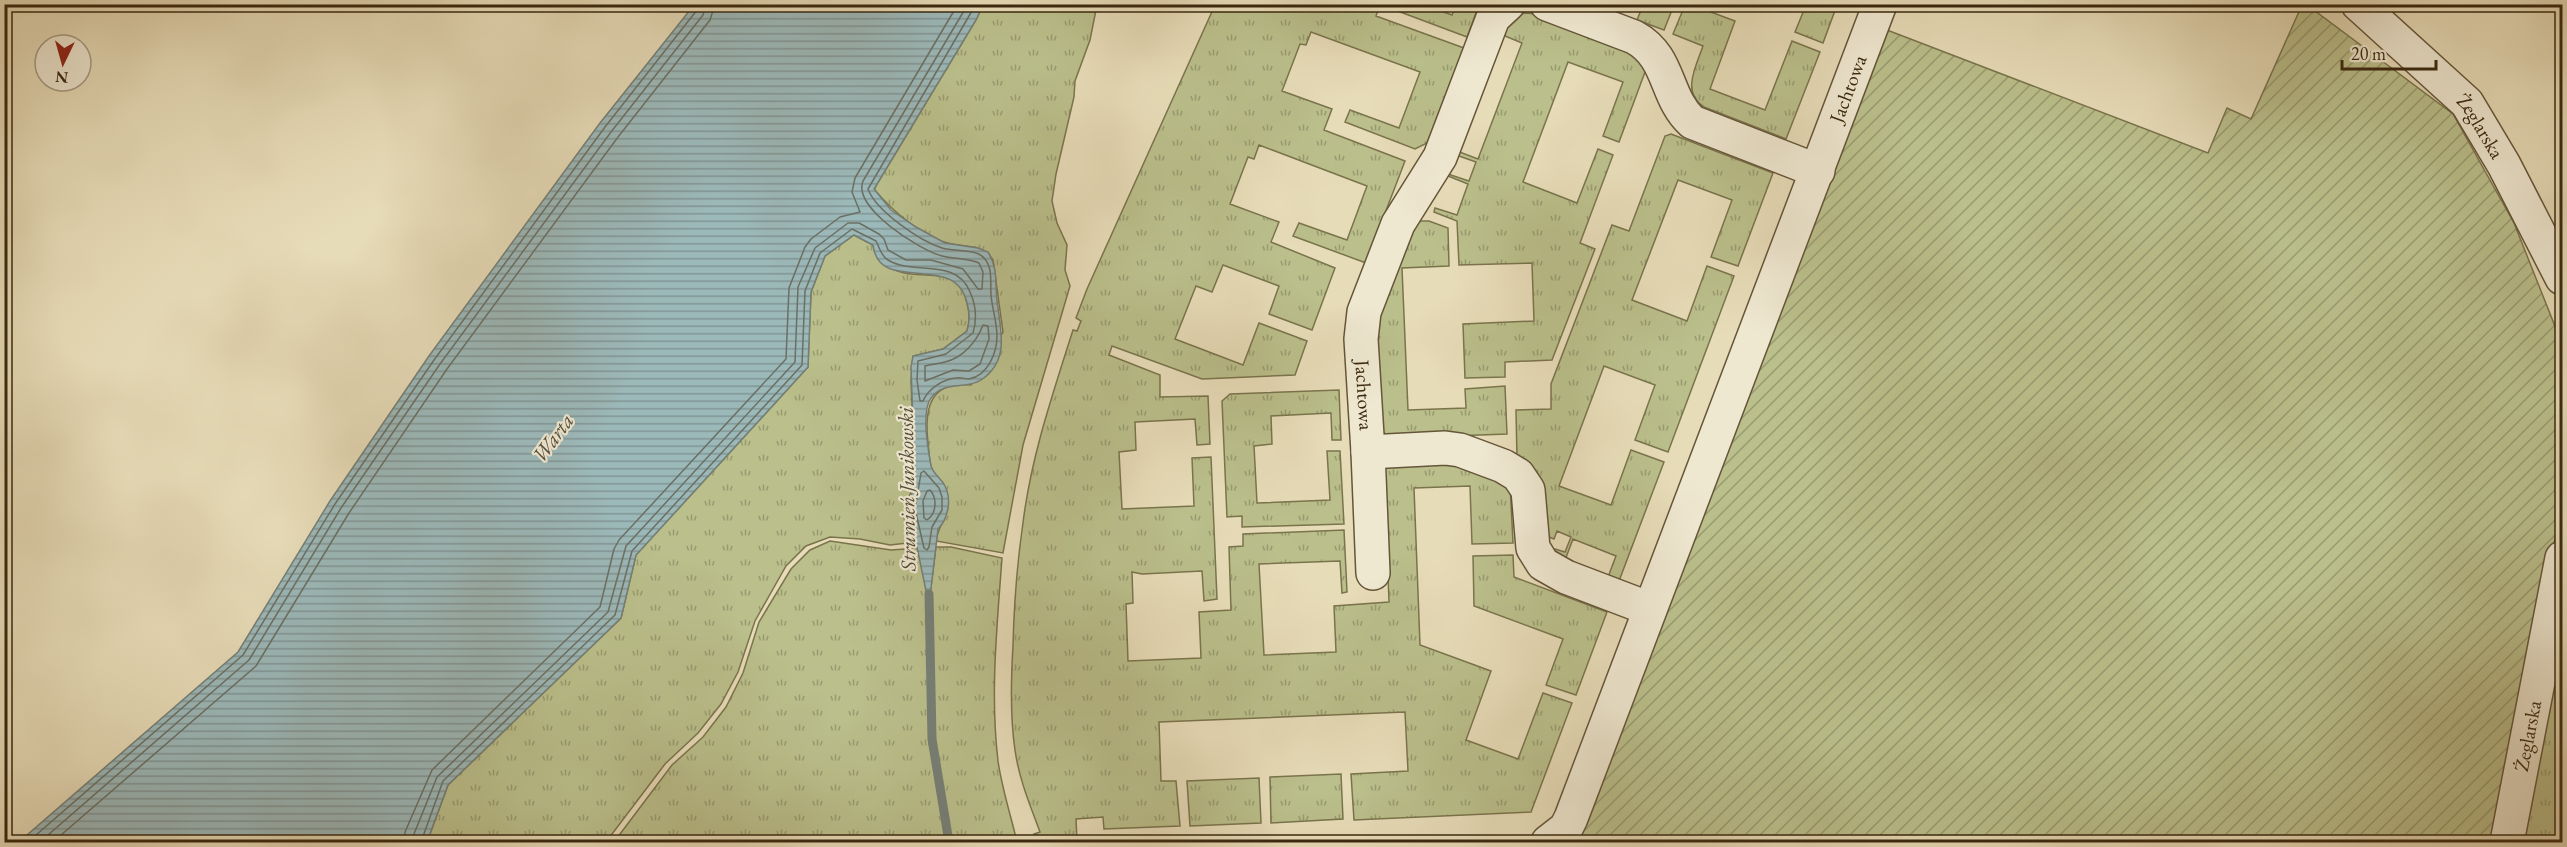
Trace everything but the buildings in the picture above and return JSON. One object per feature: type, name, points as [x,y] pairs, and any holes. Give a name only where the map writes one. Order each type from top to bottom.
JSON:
[{"type":"street","name":"Jachtowa","points":[[1508,4],[1493,18],[1440,157],[1398,225],[1364,312],[1361,339],[1368,452],[1445,448],[1460,450],[1503,466],[1518,475],[1528,490],[1533,548],[1543,564],[1566,577],[1650,609]]},
{"type":"street","name":"Jachtowa","points":[[1548,843],[1566,828],[1571,818],[1880,4]]},
{"type":"street","name":"Żeglarska","points":[[2358,4],[2467,103],[2504,165],[2562,278]]},
{"type":"street","points":[[1558,6],[1647,44],[1664,68],[1682,113],[1692,122],[1705,129],[1818,171]]},
{"type":"street","points":[[1368,452],[1373,573]]},
{"type":"street","name":"Żeglarska","points":[[2507,843],[2562,558]]},
{"type":"green space","points":[[983,5],[1097,5],[1090,40],[1075,81],[1074,97],[1052,201],[1057,223],[1067,245],[1065,270],[1070,286],[1023,445],[1003,553],[936,541],[946,515],[948,497],[932,470],[927,430],[929,408],[938,392],[946,387],[971,385],[1003,332],[993,260],[982,250],[941,241],[922,231],[896,212],[874,189]]},
{"type":"green space","points":[[1215,5],[1380,5],[1376,16],[1464,48],[1427,143],[1415,149],[1345,122],[1350,110],[1399,128],[1420,72],[1311,32],[1306,45],[1300,44],[1282,91],[1332,109],[1324,130],[1405,161],[1366,263],[1293,236],[1299,223],[1347,240],[1367,186],[1259,145],[1254,159],[1248,157],[1230,204],[1279,222],[1271,242],[1335,268],[1312,330],[1269,314],[1279,286],[1223,265],[1212,292],[1196,286],[1175,339],[1243,365],[1259,323],[1307,341],[1295,375],[1202,379],[1112,346],[1109,355],[1160,375],[1160,397],[1208,396],[1210,444],[1197,445],[1195,419],[1135,422],[1136,450],[1119,452],[1122,509],[1194,506],[1192,458],[1211,457],[1217,599],[1204,601],[1202,571],[1142,574],[1132,572],[1133,603],[1126,604],[1128,661],[1201,658],[1199,612],[1231,610],[1229,547],[1243,546],[1243,534],[1344,530],[1347,592],[1342,593],[1340,561],[1259,564],[1264,655],[1336,652],[1334,606],[1389,602],[1384,470],[1387,465],[1451,460],[1510,483],[1513,543],[1472,544],[1470,486],[1414,488],[1420,645],[1491,671],[1466,740],[1518,759],[1543,693],[1572,703],[1531,812],[1354,820],[1351,774],[1408,771],[1405,712],[1159,722],[1161,781],[1176,781],[1180,826],[1104,829],[1103,817],[1076,819],[1077,841],[1147,838],[1147,842],[1036,842],[1034,834],[1040,832],[1019,771],[1013,737],[1011,698],[1017,569],[1031,474],[1073,330],[1077,331],[1081,321],[1076,318],[1087,289]]},
{"type":"green space","points":[[1397,5],[1424,5],[1452,15],[1456,5],[1479,5],[1467,37],[1395,10]]},
{"type":"green space","points":[[1643,5],[1674,5],[1664,30],[1637,20]]},
{"type":"green space","points":[[1685,5],[1692,5],[1735,21],[1710,89],[1765,110],[1792,41],[1820,52],[1786,139],[1704,107],[1697,101],[1693,94],[1692,79],[1703,46],[1673,34]]},
{"type":"green space","points":[[1806,5],[1837,5],[1823,43],[1795,32]]},
{"type":"green space","points":[[2302,5],[2307,5],[2453,114],[2514,223],[2562,344],[2562,504],[2494,842],[1579,842],[1887,30],[2208,153],[2227,108],[2251,119]]},
{"type":"green space","points":[[1536,14],[1634,50],[1648,64],[1619,142],[1603,136],[1623,82],[1568,62],[1523,182],[1577,203],[1598,149],[1613,155],[1580,243],[1595,249],[1552,360],[1505,362],[1505,377],[1465,378],[1463,324],[1534,321],[1532,263],[1459,265],[1457,221],[1434,212],[1435,208],[1457,215],[1468,184],[1448,174],[1469,181],[1476,162],[1456,155],[1457,151],[1478,159],[1522,43],[1500,34],[1516,15]]},
{"type":"green space","points":[[1671,134],[1773,173],[1738,266],[1711,257],[1732,200],[1678,180],[1632,300],[1687,321],[1707,266],[1734,276],[1668,452],[1635,440],[1655,385],[1604,366],[1559,486],[1611,505],[1631,450],[1664,462],[1619,581],[1608,577],[1616,556],[1573,539],[1565,560],[1554,556],[1555,549],[1565,552],[1571,537],[1557,531],[1554,539],[1544,535],[1517,458],[1516,410],[1551,409],[1551,384],[1612,225],[1629,231],[1665,136]]},
{"type":"green space","points":[[1420,221],[1429,221],[1448,228],[1449,266],[1402,268],[1408,410],[1466,408],[1465,389],[1505,386],[1507,434],[1397,438],[1387,436],[1381,429],[1375,322],[1409,228]]},
{"type":"green space","points":[[854,235],[873,245],[878,257],[892,269],[953,280],[964,292],[968,307],[967,331],[943,349],[913,356],[911,381],[915,476],[909,505],[916,542],[890,545],[860,539],[830,537],[806,546],[786,566],[755,621],[738,672],[721,704],[698,733],[665,764],[606,842],[427,842],[448,785],[621,618],[636,555],[808,367],[811,292],[825,256]]},
{"type":"green space","points":[[1339,390],[1341,440],[1332,440],[1331,413],[1271,416],[1272,444],[1254,446],[1257,503],[1330,500],[1327,451],[1340,451],[1344,524],[1242,527],[1242,516],[1227,517],[1222,401],[1230,394]]},
{"type":"green space","points":[[830,541],[891,550],[918,548],[929,603],[936,547],[951,547],[1002,558],[995,660],[996,736],[1004,792],[1017,842],[614,842],[672,765],[703,737],[726,707],[743,673],[759,622],[791,569],[810,550]]},
{"type":"green space","points":[[1513,555],[1514,577],[1607,612],[1576,695],[1546,685],[1563,639],[1474,606],[1473,556]]},
{"type":"green space","points":[[2562,599],[2562,842],[2522,842]]},
{"type":"green space","points":[[1341,774],[1343,819],[1271,823],[1270,777]]},
{"type":"green space","points":[[1259,778],[1261,823],[1190,826],[1187,781]]},
{"type":"water","name":"Warta","points":[[694,5],[983,5],[874,189],[891,210],[916,227],[945,243],[978,248],[988,252],[996,275],[1001,333],[997,363],[990,372],[975,383],[949,387],[936,392],[926,412],[931,466],[945,486],[948,497],[948,509],[938,529],[929,605],[909,509],[915,476],[911,367],[913,356],[943,349],[967,331],[968,307],[960,287],[948,279],[889,268],[878,260],[873,245],[854,235],[825,256],[811,292],[808,367],[636,555],[621,618],[448,785],[427,842],[19,842],[238,652],[330,501],[429,356],[600,123]]},
{"type":"waterway","name":"Strumień Junikowski","points":[[929,594],[932,739],[949,842]]}]
